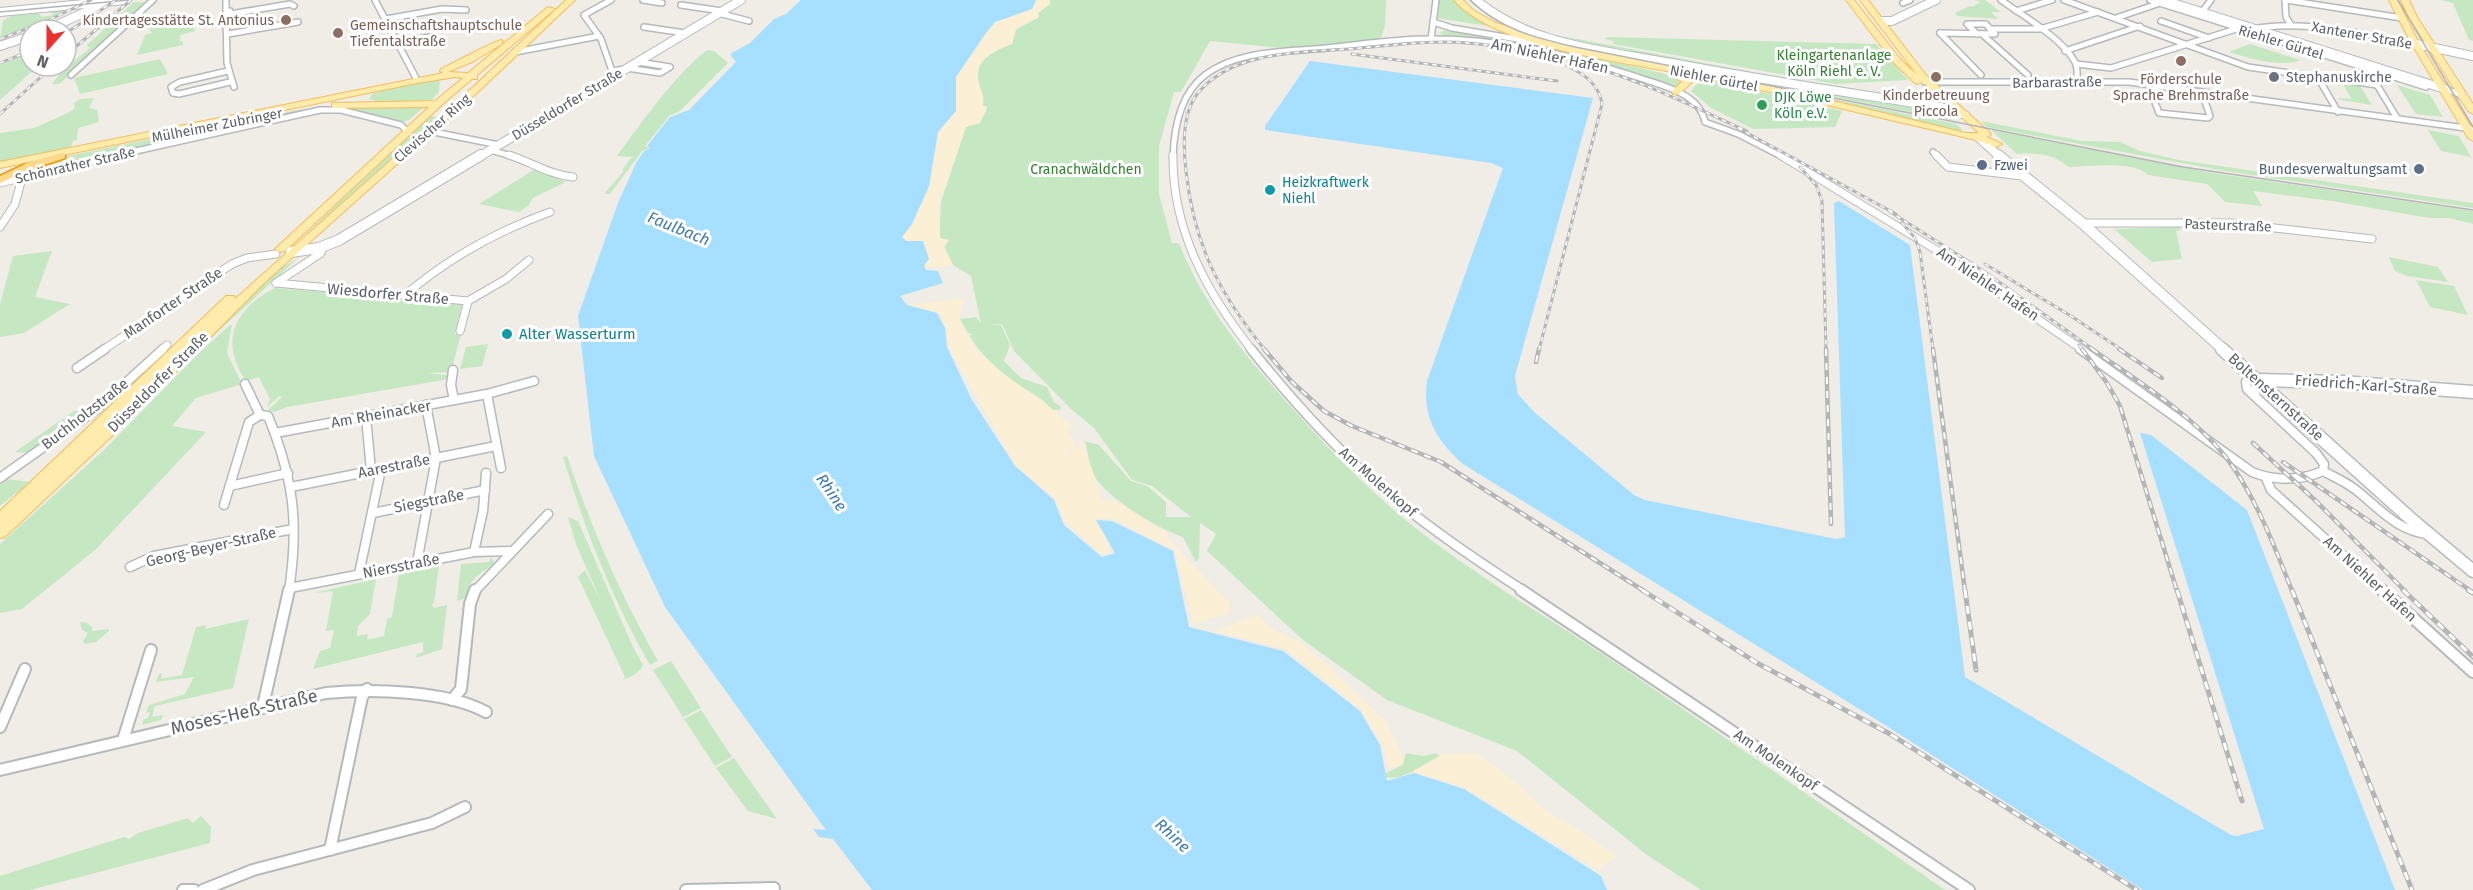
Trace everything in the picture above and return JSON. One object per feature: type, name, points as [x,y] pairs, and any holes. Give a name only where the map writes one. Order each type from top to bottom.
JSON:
[{"type":"highway","points":[[0,182],[30,165],[61,156]]},
{"type":"highway","points":[[30,165],[28,170],[30,172],[52,171]]},
{"type":"main road","points":[[0,12],[126,0]]},
{"type":"main road","name":"Clevischer Ring","points":[[417,80],[462,64],[536,19],[562,0]]},
{"type":"main road","name":"Clevischer Ring","points":[[291,252],[476,89],[571,0]]},
{"type":"main road","name":"Düsseldorfer Straße","points":[[0,533],[272,279],[291,252],[321,247],[346,236],[613,73],[638,62],[741,0]]},
{"type":"main road","name":"Niehler Gürtel","points":[[1460,0],[1493,24],[1570,49],[1788,93],[1980,136]]},
{"type":"main road","name":"Niehler Gürtel","points":[[1476,0],[1512,30],[1551,44],[1788,92],[1949,131],[1980,136]]},
{"type":"main road","name":"Boltensternstraße","points":[[1850,0],[1900,65],[1924,80]]},
{"type":"main road","name":"Boltensternstraße","points":[[1864,0],[1924,80],[1939,96],[1965,115],[1980,136]]},
{"type":"main road","points":[[2393,0],[2414,40],[2471,132]]},
{"type":"main road","points":[[2405,0],[2471,107]]},
{"type":"main road","points":[[29,1],[28,7],[34,9]]},
{"type":"main road","points":[[15,11],[29,1]]},
{"type":"main road","points":[[0,12],[29,1]]},
{"type":"main road","points":[[71,18],[104,2]]},
{"type":"main road","points":[[1883,24],[1933,2]]},
{"type":"main road","name":"Riehler Gürtel","points":[[2162,2],[2446,91]]},
{"type":"main road","name":"Clevischer Ring","points":[[276,254],[407,131],[536,19]]},
{"type":"main road","name":"Niehler Gürtel","points":[[1512,30],[1740,76],[1921,104],[1965,115]]},
{"type":"main road","points":[[0,46],[18,40]]},
{"type":"main road","points":[[2414,40],[2432,45]]},
{"type":"main road","points":[[507,45],[504,53],[515,52]]},
{"type":"main road","name":"Xantener Straße","points":[[2432,45],[2473,56]]},
{"type":"main road","points":[[1890,51],[1906,54]]},
{"type":"main road","points":[[1596,54],[1682,77],[1688,82],[1676,92]]},
{"type":"main road","points":[[417,80],[448,75],[470,75],[477,80],[476,89]]},
{"type":"main road","name":"Mülheimer Zubringer","points":[[0,166],[417,80]]},
{"type":"main road","points":[[374,104],[368,100],[368,96],[390,87]]},
{"type":"main road","points":[[437,105],[468,96]]},
{"type":"main road","points":[[1921,104],[1934,103],[1939,96]]},
{"type":"main road","name":"Boltensternstraße","points":[[1939,96],[1944,108],[1980,136],[2022,176],[2082,223],[2428,534],[2473,571]]},
{"type":"main road","name":"Mülheimer Zubringer","points":[[0,166],[291,110],[374,104],[437,105]]},
{"type":"main road","points":[[1980,136],[1997,144]]},
{"type":"main road","name":"Boltensternstraße","points":[[1997,144],[2051,190],[2082,223]]},
{"type":"main road","points":[[314,231],[316,237],[320,239],[346,236]]},
{"type":"main road","points":[[272,279],[321,247]]},
{"type":"main road","points":[[276,254],[291,252]]},
{"type":"main road","name":"Düsseldorfer Straße","points":[[0,519],[276,254]]},
{"type":"main road","name":"Friedrich-Karl-Straße","points":[[2259,380],[2342,382],[2473,392]]},
{"type":"street","points":[[78,69],[153,0]]},
{"type":"street","points":[[226,0],[226,11],[230,11],[230,14]]},
{"type":"street","points":[[375,0],[417,80]]},
{"type":"street","points":[[611,0],[584,15],[599,36],[613,73]]},
{"type":"street","points":[[643,0],[662,3]]},
{"type":"street","points":[[1436,0],[1431,36],[1452,28]]},
{"type":"street","points":[[1903,3],[1910,0]]},
{"type":"street","points":[[1919,0],[1933,2]]},
{"type":"street","points":[[2001,0],[2065,51],[2076,64],[2078,81]]},
{"type":"street","points":[[2016,11],[2052,0]]},
{"type":"street","points":[[2064,0],[2248,67],[2297,74]]},
{"type":"street","name":"Riehler Gürtel","points":[[2150,0],[2384,75],[2459,94],[2471,107]]},
{"type":"street","points":[[2201,13],[2211,0]]},
{"type":"street","points":[[2291,25],[2286,17],[2286,0],[2402,18]]},
{"type":"street","points":[[2116,18],[2162,2]]},
{"type":"street","points":[[228,71],[180,82],[171,87],[173,93],[179,94],[232,84],[228,71],[226,16],[290,4],[294,6]]},
{"type":"street","points":[[681,5],[720,12],[749,21]]},
{"type":"street","points":[[386,19],[442,9],[466,10]]},
{"type":"street","points":[[1990,29],[2040,29],[2098,12]]},
{"type":"street","points":[[1433,21],[1452,28],[1570,49]]},
{"type":"street","points":[[2161,21],[2210,38]]},
{"type":"street","points":[[228,34],[296,22],[288,30]]},
{"type":"street","points":[[1984,79],[1940,33],[1979,34],[1995,34],[1986,24],[1967,24],[1979,34],[2032,78]]},
{"type":"street","name":"Xantener Straße","points":[[2243,28],[2291,25],[2414,40]]},
{"type":"street","points":[[2065,51],[2140,26]]},
{"type":"street","points":[[644,27],[685,33]]},
{"type":"street","points":[[2076,64],[2111,68],[2243,28]]},
{"type":"street","points":[[515,52],[599,36]]},
{"type":"street","name":"Am Niehler Hafen","points":[[1431,36],[1476,40],[1550,53],[1619,71],[1676,92],[1695,102],[1703,110],[1705,122],[1730,129],[1886,216],[1969,269],[2245,468],[2266,478],[2271,490],[2473,672]]},
{"type":"street","name":"Am Molenkopf","points":[[1431,36],[1261,55],[1216,68],[1195,83],[1189,91],[1176,128],[1173,145],[1174,194],[1188,243],[1211,290],[1242,337],[1281,385],[1340,449],[1393,498],[1456,546],[1969,890]]},
{"type":"street","points":[[398,43],[426,38]]},
{"type":"street","points":[[627,68],[660,73],[670,67],[638,62]]},
{"type":"street","points":[[2384,75],[2374,80],[2397,117]]},
{"type":"street","points":[[2317,76],[2337,111]]},
{"type":"street","name":"Barbarastraße","points":[[1924,80],[1959,83],[1984,79],[2032,78],[2154,85],[2471,132]]},
{"type":"street","points":[[2337,79],[2377,85]]},
{"type":"street","name":"Riehler Gürtel","points":[[2419,81],[2433,83],[2439,80]]},
{"type":"street","points":[[1939,96],[1943,87],[1959,83]]},
{"type":"street","points":[[2154,85],[2159,95],[2152,94],[2159,113],[2204,119],[2209,117],[2202,93]]},
{"type":"street","name":"Schönrather Straße","points":[[0,182],[186,138],[320,110],[341,110],[396,124],[405,127],[407,131]]},
{"type":"street","name":"Barbarastraße","points":[[2337,111],[2397,117],[2471,132]]},
{"type":"street","name":"Schönrather Straße","points":[[396,124],[421,119]]},
{"type":"street","points":[[429,131],[495,147],[557,175],[573,177]]},
{"type":"street","points":[[1934,152],[1948,167],[2022,176]]},
{"type":"street","points":[[0,228],[15,204],[22,178]]},
{"type":"street","points":[[404,296],[443,263],[474,244],[512,226],[550,212]]},
{"type":"street","name":"Pasteurstraße","points":[[2082,223],[2231,223],[2372,239]]},
{"type":"street","name":"Manforter Straße","points":[[77,368],[232,264],[247,258],[276,254]]},
{"type":"street","points":[[468,301],[506,279],[529,260]]},
{"type":"street","name":"Wiesdorfer Straße","points":[[272,279],[404,296],[468,301],[460,331]]},
{"type":"street","name":"Buchholzstraße","points":[[0,478],[97,409],[167,345]]},
{"type":"street","points":[[453,370],[451,385],[454,400]]},
{"type":"street","points":[[2259,380],[2254,390],[2256,397],[2316,453],[2324,464],[2323,471]]},
{"type":"street","name":"Am Rheinacker","points":[[275,433],[487,394],[534,381]]},
{"type":"street","points":[[245,384],[260,415]]},
{"type":"street","points":[[487,394],[501,468]]},
{"type":"street","points":[[417,563],[436,458],[426,405]]},
{"type":"street","points":[[224,505],[249,422],[260,415],[268,416],[288,473],[293,529],[290,588],[263,706]]},
{"type":"street","points":[[359,574],[373,513],[376,470],[366,417]]},
{"type":"street","name":"Aarestraße","points":[[291,487],[496,446]]},
{"type":"street","points":[[2266,478],[2285,479],[2323,471]]},
{"type":"street","points":[[2323,471],[2354,488],[2401,527],[2416,534],[2428,534]]},
{"type":"street","points":[[230,486],[288,473]]},
{"type":"street","points":[[474,552],[486,473]]},
{"type":"street","name":"Siegstraße","points":[[373,513],[484,490]]},
{"type":"street","points":[[452,700],[461,689],[470,604],[475,590],[548,514]]},
{"type":"street","name":"Georg-Beyer-Straße","points":[[130,567],[163,554],[293,529]]},
{"type":"street","name":"Niersstraße","points":[[290,588],[474,552],[512,551]]},
{"type":"street","points":[[123,740],[151,650]]},
{"type":"street","points":[[0,727],[25,669]]},
{"type":"street","points":[[330,850],[362,697],[367,689]]},
{"type":"street","name":"Moses-Heß-Straße","points":[[0,770],[310,695],[367,689],[470,703],[486,712]]},
{"type":"street","points":[[203,890],[235,876],[432,823],[465,807]]},
{"type":"street","points":[[686,890],[774,888]]},
{"type":"street","points":[[183,890],[195,890]]},
{"type":"green space","name":"Cranachwäldchen","points":[[1050,0],[1386,0],[1385,26],[1380,41],[1291,49],[1210,41],[1181,92],[1174,92],[1159,146],[1159,194],[1172,243],[1179,243],[1209,302],[1248,357],[1310,428],[1362,481],[1418,530],[1465,565],[1613,661],[1945,890],[1701,890],[1647,855],[1517,751],[1387,700],[1303,640],[1207,551],[1216,534],[1200,523],[1199,558],[1196,562],[1183,537],[1135,512],[1111,495],[1091,469],[1085,441],[1099,445],[1131,481],[1147,486],[1166,502],[1166,517],[1191,517],[1152,486],[1132,480],[1094,428],[1070,408],[1014,351],[1002,324],[990,324],[1001,325],[1010,345],[1004,361],[1021,378],[1047,387],[1054,402],[1061,407],[1060,410],[1052,410],[983,355],[970,336],[973,334],[968,333],[960,319],[976,317],[981,324],[971,276],[953,265],[940,238],[941,202],[966,127],[980,120],[987,107],[982,106],[978,78],[980,65],[989,56],[1012,44],[1016,29],[1039,17],[1038,13],[1050,4]]},
{"type":"green space","points":[[1438,0],[1454,0],[1463,10],[1488,26],[1437,18]]},
{"type":"green space","points":[[1975,0],[1985,0],[2001,12],[1991,12],[1998,19],[1957,16],[1955,13],[1970,6],[1975,7],[1980,2]]},
{"type":"green space","points":[[2441,0],[2473,0],[2473,41],[2469,40],[2453,3]]},
{"type":"green space","points":[[134,2],[143,2],[145,5],[78,67],[78,58],[90,48],[87,45]]},
{"type":"green space","points":[[76,7],[49,18],[18,18],[18,31],[0,38],[3,21],[15,13],[36,10],[42,17],[53,15],[49,9]]},
{"type":"green space","points":[[189,18],[189,22],[196,31],[180,35],[180,42],[183,41],[183,45],[137,55],[145,35],[152,33],[149,29],[166,25],[166,22]]},
{"type":"green space","points":[[1451,29],[1591,56],[1677,77],[1683,82],[1677,86],[1668,86],[1597,63],[1483,40],[1446,37],[1439,32]]},
{"type":"green space","points":[[1540,32],[1758,73],[1932,101],[1919,103],[1575,42]]},
{"type":"green space","name":"Kleingartenanlage Köln Riehl e. V.","points":[[1608,37],[1876,44],[1908,80],[1836,84],[1613,44],[1614,41],[1604,39]]},
{"type":"green space","points":[[2250,44],[2300,60],[2275,63],[2229,52]]},
{"type":"green space","points":[[707,50],[714,51],[728,63],[680,111],[669,116],[645,146],[649,148],[642,151],[610,194],[604,194],[624,171],[622,170],[631,158],[635,157],[617,156],[671,86]]},
{"type":"green space","points":[[18,58],[18,78],[25,78],[0,100],[0,65]]},
{"type":"green space","points":[[160,59],[168,74],[80,94],[74,78]]},
{"type":"green space","points":[[57,78],[66,78],[59,84],[52,84]]},
{"type":"green space","points":[[440,78],[439,92],[428,104],[379,102],[369,99],[372,94],[380,91]]},
{"type":"green space","name":"DJK Löwe Köln e.V.","points":[[1702,78],[1842,111],[1835,127],[1753,129],[1711,108],[1691,91]]},
{"type":"green space","points":[[2328,80],[2360,86],[2372,105],[2340,100],[2338,98],[2352,99],[2342,83]]},
{"type":"green space","points":[[1764,83],[1942,110],[1952,120]]},
{"type":"green space","points":[[1758,84],[1956,124],[1963,130],[1956,131]]},
{"type":"green space","points":[[2397,85],[2430,95],[2443,117],[2416,114]]},
{"type":"green space","points":[[94,98],[89,108],[97,110],[99,122],[78,128],[77,140],[73,141],[71,147],[0,162],[0,133],[34,128],[70,112],[75,108],[74,103],[80,99]]},
{"type":"green space","points":[[348,105],[423,108],[409,120],[401,122],[341,109],[243,124],[38,172],[32,167],[49,160],[259,117],[256,121],[261,117],[297,110]]},
{"type":"green space","points":[[427,116],[438,117],[301,239]]},
{"type":"green space","points":[[1981,121],[2082,141],[2121,142],[2140,151],[2179,160],[2473,203],[2473,208],[2225,171],[1987,127]]},
{"type":"green space","points":[[1991,130],[2207,172],[2473,211],[2473,224],[2449,218],[2429,218],[2332,201],[2253,191],[2262,206],[2225,202],[2207,184],[2148,175],[2132,167],[2069,167],[2044,155],[2017,154]]},
{"type":"green space","points":[[2428,130],[2459,136],[2471,157],[2441,151]]},
{"type":"green space","points":[[535,169],[566,182],[533,198],[528,206],[519,212],[479,204]]},
{"type":"green space","points":[[2180,227],[2181,230],[2176,231],[2182,259],[2152,262],[2114,229]]},
{"type":"green space","points":[[52,251],[35,297],[70,304],[24,333],[0,337],[0,304],[13,256]]},
{"type":"green space","points":[[2389,257],[2438,267],[2448,282],[2407,276],[2395,271]]},
{"type":"green space","points":[[298,258],[195,353],[64,480],[255,292],[281,268]]},
{"type":"green space","points":[[2416,280],[2454,286],[2468,315],[2430,307]]},
{"type":"green space","points":[[275,288],[462,304],[455,334],[461,334],[451,372],[428,373],[446,375],[449,379],[287,407],[274,412],[268,410],[282,397],[279,396],[267,407],[270,399],[259,377],[246,381],[233,353],[232,340],[235,327],[249,306]]},
{"type":"green space","points":[[232,325],[227,353],[242,384],[196,398],[172,426],[206,432],[95,550],[22,609],[0,613],[0,544],[105,449],[199,353]]},
{"type":"green space","points":[[488,344],[482,366],[460,369],[466,347]]},
{"type":"green space","points":[[74,411],[86,411],[31,453],[15,452]]},
{"type":"green space","points":[[567,456],[608,561],[658,661],[650,665],[623,615],[600,564],[563,457]]},
{"type":"green space","points":[[6,479],[30,482],[0,506],[0,483]]},
{"type":"green space","points":[[568,517],[578,521],[643,665],[634,674],[622,680],[625,677],[578,577],[585,570],[600,599],[576,544]]},
{"type":"green space","points":[[490,558],[494,560],[494,565],[475,577],[466,594],[467,598],[457,601],[461,564],[489,562]]},
{"type":"green space","points":[[439,566],[432,605],[434,608],[447,605],[442,649],[416,658],[417,654],[423,652],[423,642],[313,669],[320,651],[330,648],[334,630],[326,631],[333,591],[316,593],[376,579],[370,614],[358,626],[357,636],[368,634],[367,640],[384,636],[387,619],[392,617],[399,574]]},
{"type":"green space","points":[[249,619],[233,688],[155,706],[152,717],[163,715],[161,720],[142,725],[144,719],[148,718],[150,712],[146,713],[149,705],[185,694],[194,677],[156,682],[159,674],[162,673],[161,679],[182,675],[196,627],[206,625],[205,629]]},
{"type":"green space","points":[[80,622],[87,623],[92,627],[92,631],[109,629],[109,631],[96,642],[85,644],[83,641],[88,633],[82,630]]},
{"type":"green space","points":[[671,661],[701,708],[683,717],[653,670]]},
{"type":"green space","points":[[701,710],[732,757],[715,766],[684,719]]},
{"type":"green space","points":[[1406,753],[1424,756],[1436,753],[1439,756],[1400,777],[1386,777],[1386,773],[1403,765]]},
{"type":"green space","points":[[734,758],[777,819],[748,811],[716,768]]},
{"type":"green space","points":[[201,816],[211,827],[210,843],[30,890],[0,890],[0,876],[124,837],[129,839],[138,833],[188,818],[193,823]]},
{"type":"sand","points":[[1036,0],[1050,0],[1050,4],[1038,13],[1039,17],[1016,29],[1012,44],[989,55],[980,65],[978,78],[983,105],[987,107],[980,123],[966,127],[939,203],[940,238],[949,240],[944,247],[953,265],[926,268],[929,259],[923,241],[906,241],[902,237],[913,224],[929,186],[939,132],[956,111],[956,77],[995,22],[1032,9]]},
{"type":"sand","points":[[964,298],[959,319],[972,344],[1001,372],[1052,409],[1075,429],[1066,429],[1076,443],[1066,454],[1083,442],[1102,500],[1117,502],[1168,534],[1169,540],[1231,604],[1228,614],[1193,624],[1175,550],[1114,519],[1096,518],[1111,551],[1101,554],[1064,520],[1055,498],[1016,466],[949,348],[947,331],[939,313],[909,305]]},
{"type":"sand","points":[[1259,614],[1270,628],[1299,642],[1328,665],[1388,724],[1404,761],[1399,766],[1389,768],[1383,745],[1361,709],[1287,650],[1215,631]]},
{"type":"sand","points":[[1477,753],[1518,784],[1545,810],[1578,829],[1616,856],[1599,870],[1464,787],[1413,771],[1444,754]]},
{"type":"water","points":[[801,0],[1036,0],[1032,9],[995,22],[956,77],[956,111],[938,132],[929,186],[912,224],[902,237],[906,241],[923,241],[929,259],[924,265],[926,270],[938,271],[943,283],[900,296],[907,305],[937,313],[945,328],[947,347],[972,400],[1015,466],[1054,500],[1064,525],[1102,557],[1115,553],[1096,520],[1112,521],[1173,551],[1189,627],[1283,651],[1360,711],[1380,745],[1387,781],[1414,773],[1464,789],[1601,876],[1607,890],[872,890],[833,839],[819,837],[813,829],[826,830],[665,607],[594,456],[578,316],[618,203],[637,161],[644,151],[650,148],[647,146],[670,117],[689,110],[736,62],[730,54],[750,43],[774,19],[786,14]]},
{"type":"water","points":[[1310,61],[1593,98],[1515,376],[1518,394],[1534,412],[1634,495],[1645,500],[1836,539],[1845,537],[1834,203],[1839,201],[1910,245],[1965,677],[2231,835],[2237,836],[2264,829],[2140,433],[2151,435],[2247,510],[2395,890],[2143,890],[1885,725],[1463,464],[1446,446],[1433,427],[1427,406],[1427,381],[1503,168],[1491,163],[1265,130],[1265,126]]},
{"type":"tram line","points":[[0,12],[129,0]]},
{"type":"tram line","points":[[1470,0],[1493,18],[1519,31],[1575,47],[2183,167],[2473,210]]},
{"type":"tram line","points":[[2398,0],[2473,127]]},
{"type":"railway","points":[[0,39],[49,20],[91,0]]},
{"type":"railway","points":[[78,25],[116,0]]},
{"type":"railway","points":[[78,45],[131,0]]},
{"type":"railway","points":[[1265,350],[1234,308],[1211,267],[1195,222],[1186,171],[1185,130],[1193,101],[1213,78],[1232,68],[1252,60],[1296,53],[1428,42],[1482,44],[1510,48],[1601,69],[1747,131]]},
{"type":"railway","points":[[1352,54],[1557,81]]},
{"type":"railway","points":[[0,63],[18,56]]},
{"type":"railway","points":[[1539,350],[1602,104],[1598,91],[1590,80],[1567,66]]},
{"type":"railway","points":[[0,114],[40,78]]},
{"type":"railway","points":[[1738,128],[1896,214]]},
{"type":"railway","points":[[1800,167],[1816,185],[1822,201],[1826,350]]},
{"type":"railway","points":[[1889,211],[1985,272],[2094,350]]},
{"type":"railway","points":[[1902,223],[1915,238],[1920,252],[1933,350]]},
{"type":"railway","points":[[1985,264],[2122,350]]},
{"type":"railway","points":[[2079,345],[2083,350]]},
{"type":"railway","points":[[1264,349],[1291,381],[1324,411],[1352,426],[1441,462],[1644,591]]},
{"type":"railway","points":[[1536,362],[1539,349]]},
{"type":"railway","points":[[1826,349],[1831,524]]},
{"type":"railway","points":[[1933,349],[1965,591]]},
{"type":"railway","points":[[2082,349],[2107,383],[2120,406],[2177,591]]},
{"type":"railway","points":[[2092,349],[2179,411],[2225,456],[2254,503],[2292,591]]},
{"type":"railway","points":[[2119,349],[2162,378]]},
{"type":"railway","points":[[2253,443],[2316,501],[2405,591]]},
{"type":"railway","points":[[2283,462],[2471,591]]},
{"type":"railway","points":[[1642,590],[1757,663],[1890,734],[2137,890]]},
{"type":"railway","points":[[1965,590],[1976,670]]},
{"type":"railway","points":[[2177,590],[2242,801]]},
{"type":"railway","points":[[2292,590],[2412,890]]},
{"type":"railway","points":[[2403,590],[2473,657]]},
{"type":"railway","points":[[2468,590],[2473,593]]},
{"type":"place","name":"Kindertagesstätte St. Antonius","points":[[286,20]]},
{"type":"place","name":"Gemeinschaftshauptschule Tiefentalstraße","points":[[338,33]]},
{"type":"place","name":"Förderschule Sprache Brehmstraße","points":[[2181,61]]},
{"type":"place","name":"Kinderbetreuung Piccola","points":[[1936,77]]},
{"type":"place","name":"Stephanuskirche","points":[[2274,77]]},
{"type":"place","name":"DJK Löwe Köln e.V.","points":[[1762,105]]},
{"type":"place","name":"Fzwei","points":[[1982,165]]},
{"type":"place","name":"Bundesverwaltungsamt","points":[[2419,169]]},
{"type":"place","name":"Heizkraftwerk Niehl","points":[[1270,190]]},
{"type":"place","name":"Alter Wasserturm","points":[[507,334]]},
{"type":"water label","name":"Faulbach","points":[[679,228]]},
{"type":"water label","name":"Rhine","points":[[832,492]]},
{"type":"water label","name":"Rhine","points":[[1173,835]]}]
